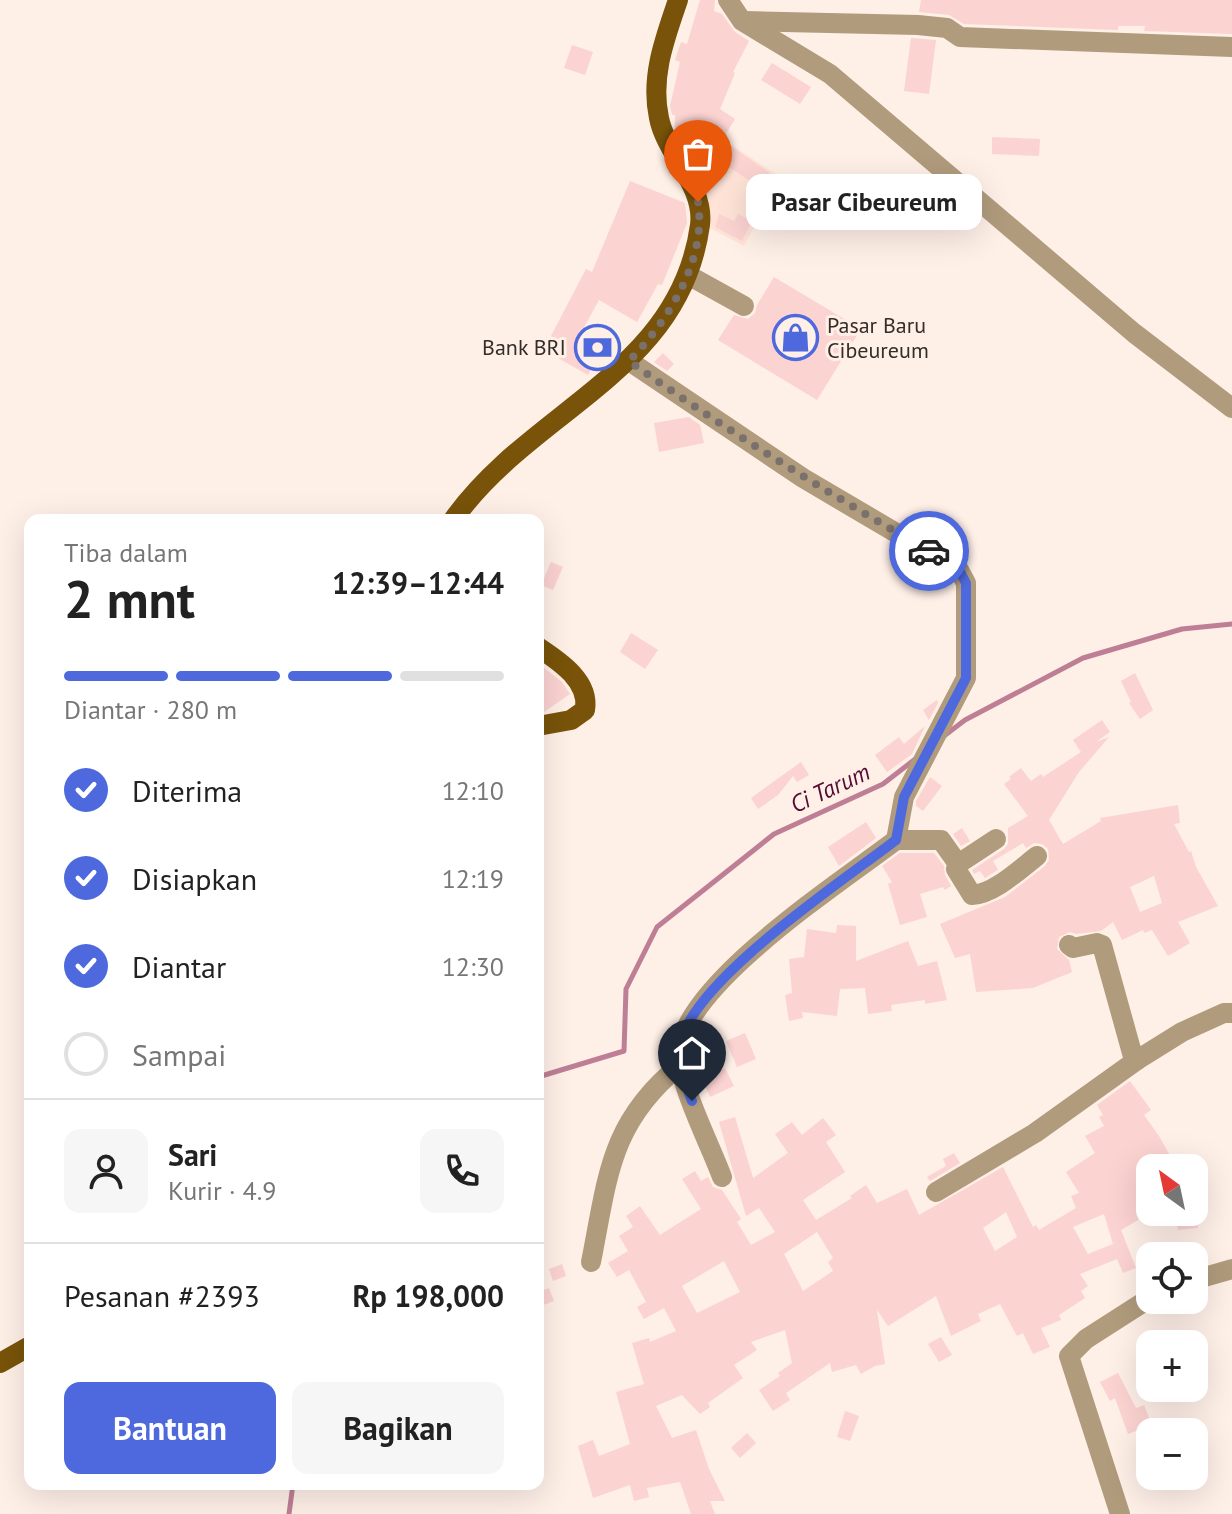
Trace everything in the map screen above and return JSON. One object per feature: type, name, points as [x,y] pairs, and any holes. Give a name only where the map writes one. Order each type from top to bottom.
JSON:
[{"type":"main road","points":[[458,514],[510,457],[629,361],[656,331],[688,275],[701,222],[698,202],[659,120],[657,97],[660,53],[678,0]]},
{"type":"main road","points":[[544,651],[576,679],[587,702],[579,716],[544,725]]},
{"type":"main road","points":[[0,1363],[24,1349]]},
{"type":"street","points":[[728,0],[742,21],[830,74],[1134,333],[1232,408]]},
{"type":"street","points":[[742,21],[918,25],[947,28],[960,37],[1232,47]]},
{"type":"street","points":[[688,275],[744,306]]},
{"type":"street","points":[[629,361],[803,478],[959,570],[966,583],[966,678],[904,797],[896,840]]},
{"type":"street","points":[[996,839],[958,864],[956,869],[972,895],[977,895],[1037,856]]},
{"type":"street","points":[[722,1177],[680,1065],[679,1047],[685,1028],[696,1010],[739,962],[807,906],[896,840],[941,840],[958,864]]},
{"type":"street","points":[[1069,945],[1073,948],[1097,943],[1102,945],[1132,1053],[1137,1060]]},
{"type":"street","points":[[936,1192],[1035,1133],[1137,1060],[1182,1032],[1224,1013],[1232,1013]]},
{"type":"street","points":[[591,1262],[618,1142],[644,1098],[680,1065]]},
{"type":"street","points":[[1208,1276],[1232,1269]]},
{"type":"street","points":[[1120,1514],[1069,1356],[1086,1339],[1136,1307]]},
{"type":"shaded area","points":[[673,130],[727,142],[780,177],[744,246],[710,228],[708,199]]},
{"type":"building","points":[[700,0],[715,0],[714,11],[722,14],[735,32],[749,41],[733,72],[720,109],[735,119],[722,140],[770,173],[760,188],[694,143],[682,141],[681,131],[675,127],[675,115],[672,115],[670,106],[680,62],[675,60],[681,42],[687,44]]},
{"type":"building","points":[[921,0],[1232,0],[1232,34],[1144,31],[1145,26],[1118,26],[1118,30],[964,24],[949,15],[919,12]]},
{"type":"building","points":[[911,38],[936,40],[929,94],[904,91]]},
{"type":"building","points":[[572,45],[593,52],[585,75],[564,68]]},
{"type":"building","points":[[772,63],[811,87],[800,104],[761,80]]},
{"type":"building","points":[[992,137],[1040,139],[1039,156],[992,154]]},
{"type":"building","points":[[630,181],[685,203],[687,223],[662,285],[658,284],[637,322],[599,300],[583,329],[619,349],[605,363],[597,358],[588,375],[558,358],[566,344],[551,336],[586,269],[592,272]]},
{"type":"building","points":[[719,214],[734,221],[738,214],[752,221],[742,241],[715,227]]},
{"type":"building","name":"Pasar Baru Cibeureum","points":[[774,277],[861,329],[817,400],[718,340],[734,315],[748,319],[755,313]]},
{"type":"building","points":[[663,353],[674,364],[667,371],[654,362]]},
{"type":"building","points":[[689,417],[700,425],[704,443],[659,452],[654,423]]},
{"type":"building","points":[[551,562],[563,567],[553,590],[544,586]]},
{"type":"building","points":[[631,633],[658,650],[645,669],[620,652]]},
{"type":"building","points":[[544,668],[562,682],[570,694],[544,712]]},
{"type":"building","points":[[1135,673],[1153,710],[1140,719],[1129,703],[1121,681]]},
{"type":"building","points":[[937,700],[938,703],[929,720],[923,710]]},
{"type":"building","points":[[1102,720],[1110,732],[1096,742],[1109,737],[1079,772],[1049,820],[1063,844],[1101,821],[1100,818],[1178,805],[1180,823],[1174,824],[1218,906],[1178,922],[1190,943],[1168,956],[1152,930],[1144,933],[1143,930],[1122,940],[1113,922],[1101,931],[1070,932],[1059,937],[1057,949],[1069,960],[1072,972],[1033,988],[976,992],[970,954],[955,958],[940,924],[1005,897],[1045,866],[1049,860],[1048,849],[1034,843],[1026,848],[1023,843],[993,861],[998,870],[985,878],[980,871],[974,874],[972,870],[1004,849],[1008,844],[1008,828],[1028,816],[1004,784],[1011,779],[1009,777],[1021,768],[1031,781],[1041,774],[1043,777],[1081,752],[1073,740]],"holes":[[[1154,876],[1162,903],[1140,912],[1130,887]]]},
{"type":"building","points":[[925,726],[912,754],[887,772],[875,755],[899,737],[904,744]]},
{"type":"building","points":[[801,762],[809,775],[797,782],[793,776],[778,795],[758,809],[751,798]]},
{"type":"building","points":[[930,777],[942,786],[923,811],[916,806],[916,801]]},
{"type":"building","points":[[866,822],[876,838],[839,866],[828,847]]},
{"type":"building","points":[[962,828],[970,841],[961,846],[953,834]]},
{"type":"building","points":[[900,853],[934,853],[944,866],[951,886],[920,894],[927,917],[900,925],[888,884],[892,882],[882,866]]},
{"type":"building","points":[[837,925],[856,926],[856,961],[908,941],[918,966],[937,961],[947,1000],[891,1005],[892,1011],[868,1014],[865,988],[840,989],[837,1016],[802,1012],[803,1018],[789,1021],[785,995],[792,993],[789,959],[804,957],[807,929],[836,933]]},
{"type":"building","points":[[745,1033],[756,1059],[737,1067],[726,1041]]},
{"type":"building","points":[[725,1068],[734,1086],[710,1097],[702,1079]]},
{"type":"building","points":[[1130,1081],[1151,1110],[1144,1115],[1169,1154],[1136,1154],[1136,1221],[1121,1230],[1136,1268],[1123,1273],[1117,1259],[1080,1274],[1088,1286],[1081,1291],[1085,1298],[1059,1315],[1061,1320],[1041,1328],[1050,1347],[1033,1354],[1023,1333],[1017,1336],[1000,1304],[978,1314],[981,1321],[951,1336],[936,1296],[888,1326],[877,1310],[885,1364],[861,1374],[856,1365],[832,1372],[830,1363],[786,1393],[790,1400],[773,1411],[759,1390],[780,1376],[778,1373],[792,1363],[785,1330],[751,1342],[757,1350],[734,1365],[743,1378],[708,1403],[710,1407],[700,1414],[682,1395],[656,1406],[672,1438],[696,1430],[709,1469],[725,1501],[710,1501],[715,1514],[691,1514],[680,1482],[647,1488],[649,1497],[634,1501],[630,1485],[593,1498],[578,1446],[593,1440],[599,1456],[630,1444],[616,1392],[644,1384],[632,1343],[649,1338],[650,1342],[676,1331],[664,1308],[644,1319],[637,1307],[646,1302],[629,1270],[617,1277],[608,1263],[628,1251],[619,1236],[633,1227],[626,1216],[640,1206],[660,1235],[701,1209],[682,1179],[695,1171],[701,1181],[708,1177],[713,1187],[722,1190],[741,1219],[737,1222],[751,1245],[775,1232],[759,1208],[746,1216],[719,1122],[735,1117],[753,1178],[788,1153],[775,1134],[792,1122],[802,1135],[823,1118],[836,1135],[826,1142],[845,1172],[803,1200],[816,1220],[852,1198],[850,1196],[866,1185],[877,1203],[907,1189],[919,1215],[1003,1167],[1033,1227],[1036,1225],[1039,1230],[1076,1208],[1071,1196],[1079,1193],[1066,1172],[1095,1153],[1085,1136],[1104,1126],[1099,1117],[1103,1115],[1097,1105]],"holes":[[[1006,1212],[1017,1237],[995,1251],[983,1228]],[[1104,1214],[1113,1244],[1088,1254],[1073,1227]],[[817,1232],[833,1258],[828,1262],[833,1271],[803,1291],[784,1254]],[[724,1261],[740,1292],[697,1313],[682,1286]]]},
{"type":"building","points":[[954,1153],[960,1163],[930,1181],[927,1177],[946,1166],[943,1159]]},
{"type":"building","points":[[1177,1226],[1198,1228],[1178,1230]]},
{"type":"building","points":[[562,1264],[566,1276],[553,1281],[549,1269]]},
{"type":"building","points":[[549,1288],[554,1301],[544,1305],[544,1290]]},
{"type":"building","points":[[941,1337],[952,1355],[939,1362],[928,1344]]},
{"type":"building","points":[[1118,1373],[1136,1408],[1144,1405],[1149,1418],[1136,1418],[1136,1431],[1128,1434],[1115,1398],[1110,1401],[1100,1382]]},
{"type":"building","points":[[845,1411],[859,1416],[850,1441],[837,1437]]},
{"type":"building","points":[[747,1433],[756,1443],[740,1458],[731,1448]]},
{"type":"waterway","name":"Ci Tarum","points":[[944,736],[965,720],[1083,658],[1182,629],[1232,624]]},
{"type":"waterway","name":"Ci Tarum","points":[[544,1075],[624,1051],[626,989],[657,927],[774,834],[883,784],[914,760]]},
{"type":"waterway","name":"Ci Tarum","points":[[289,1514],[292,1490]]},
{"type":"way so far","points":[[698,202],[701,222],[688,275],[656,331],[629,361],[803,478],[929,551]]},
{"type":"place","name":"Pasar Cibeureum","points":[[698,202]]},
{"type":"place","name":"Pasar Baru Cibeureum","points":[[796,338]]},
{"type":"place","name":"Bank BRI","points":[[597,347]]},
{"type":"route","points":[[692,1101],[679,1060],[679,1047],[685,1028],[696,1010],[739,962],[807,906],[896,840],[904,797],[958,698],[966,678],[966,583],[959,570],[929,551]]}]
